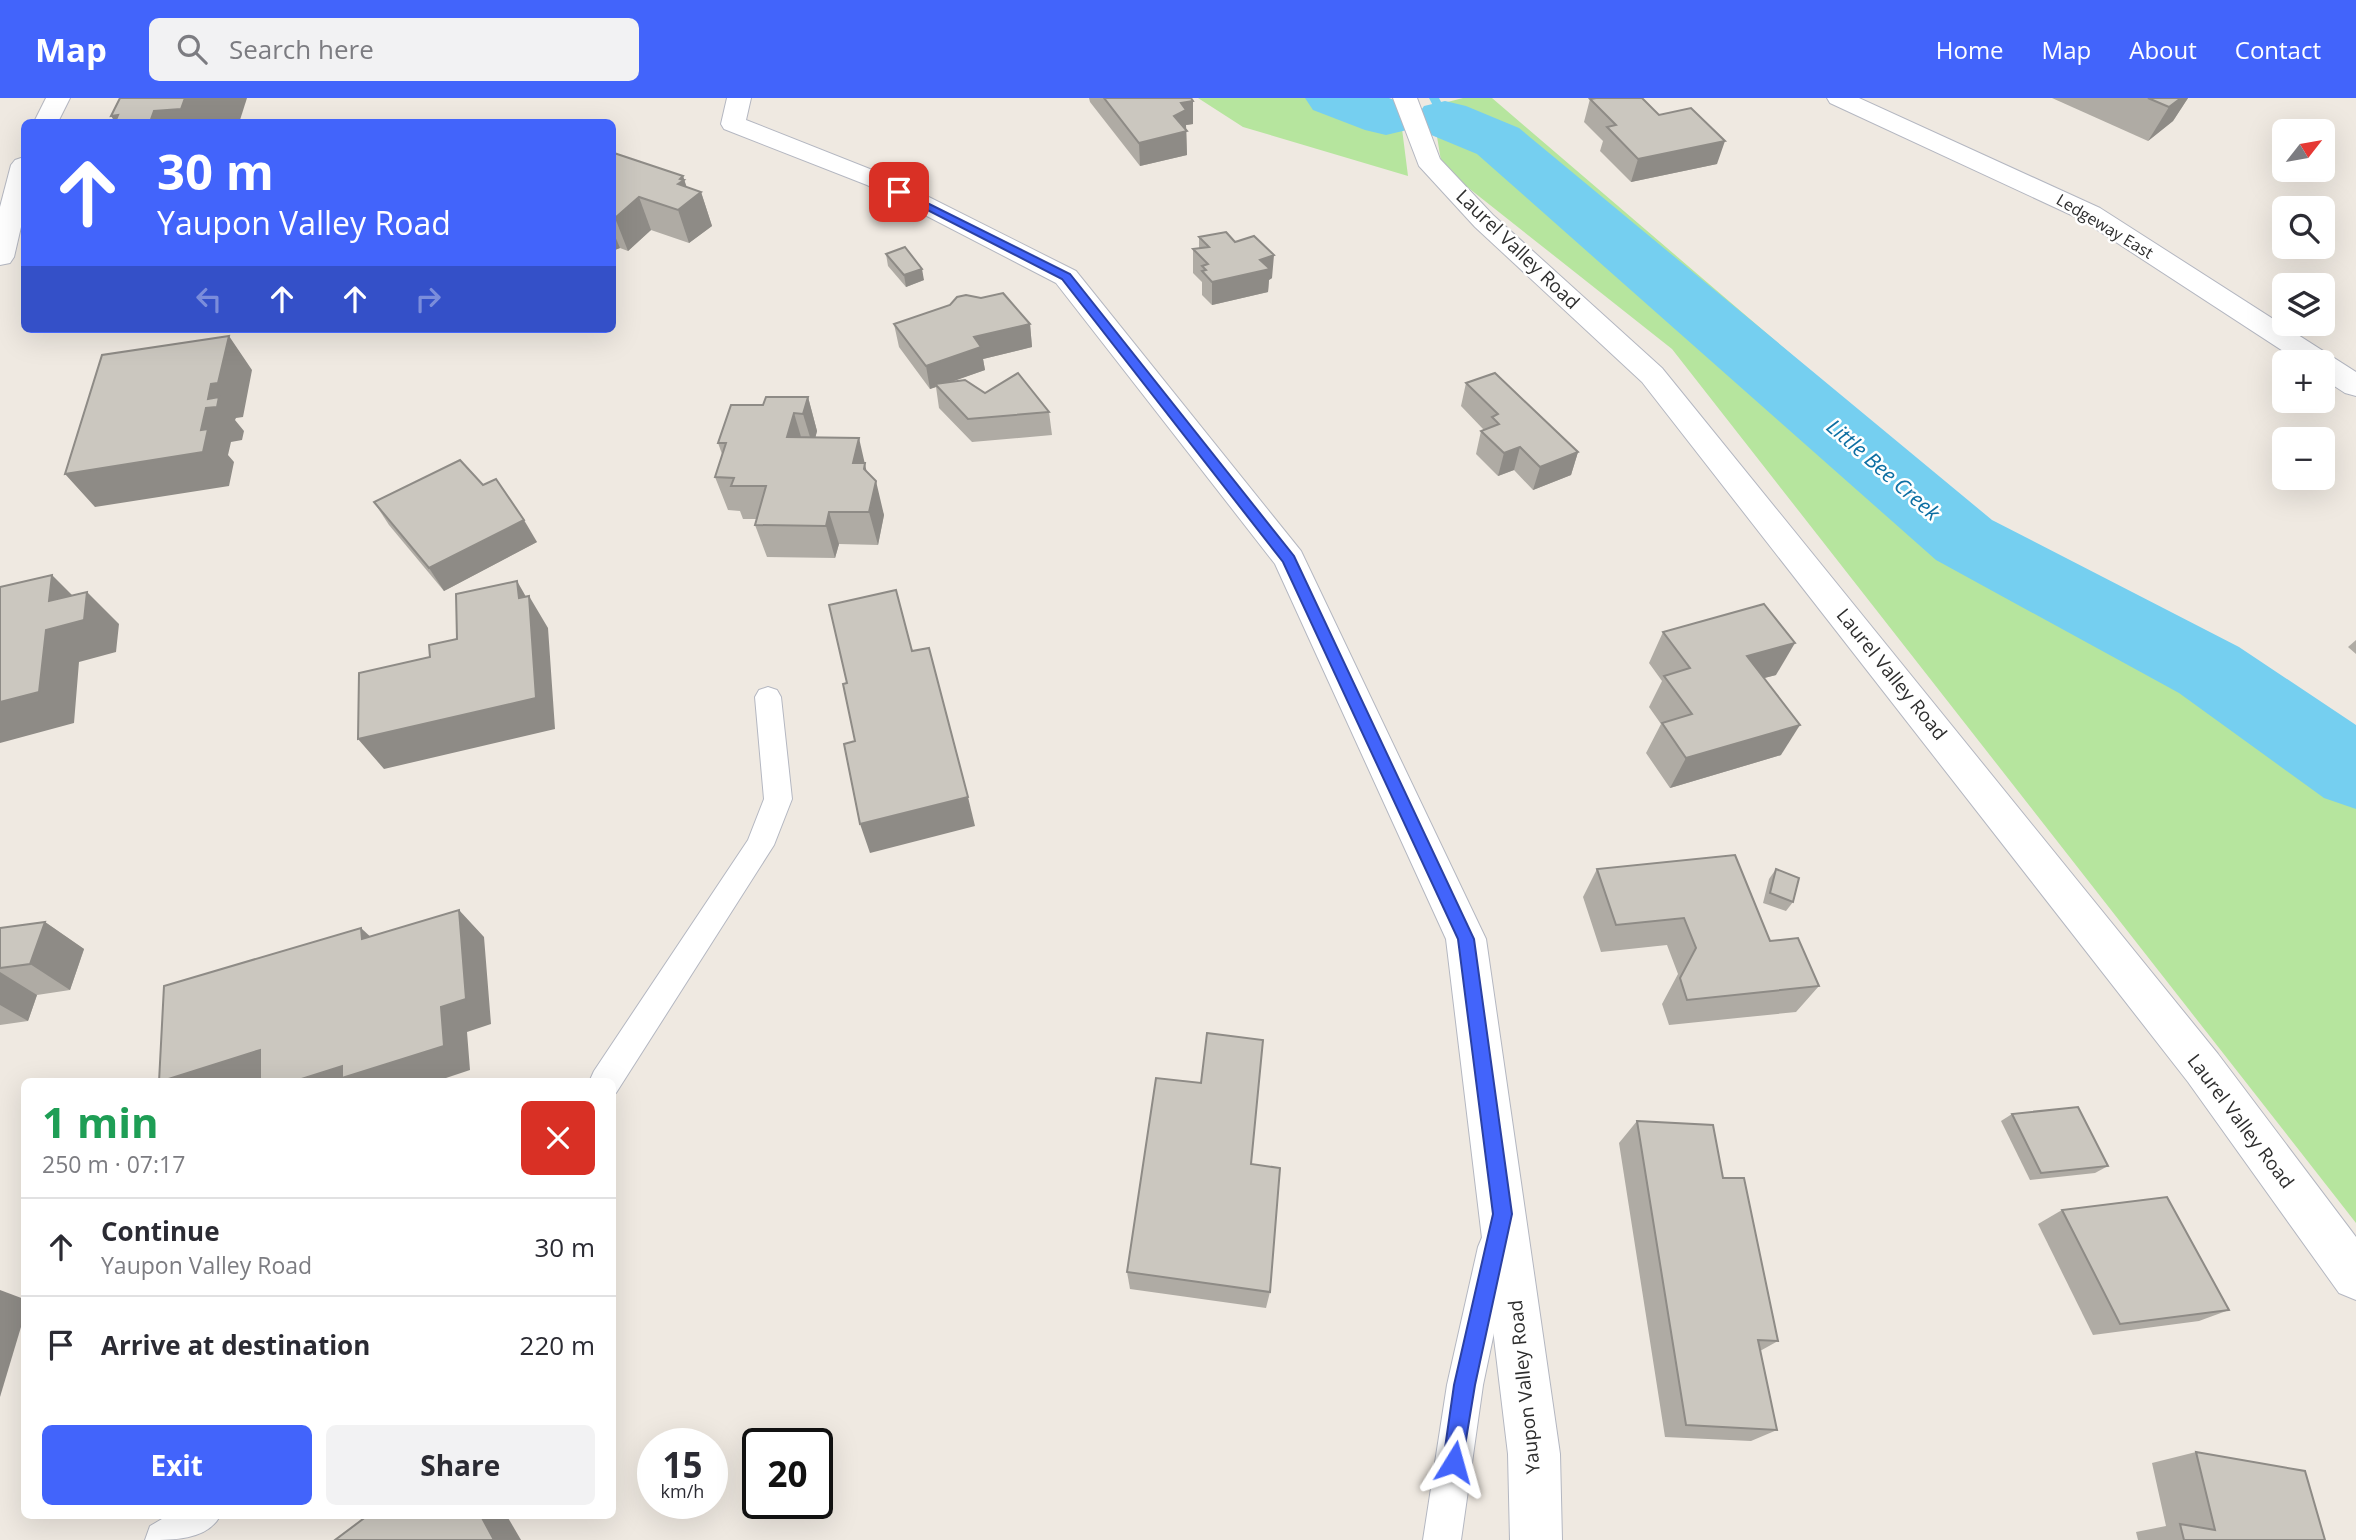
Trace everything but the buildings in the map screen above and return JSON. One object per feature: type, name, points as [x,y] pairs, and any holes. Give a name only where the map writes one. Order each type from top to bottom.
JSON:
[{"type":"street","points":[[48,119],[58,98]]},
{"type":"street","name":"Yaupon Valley Road","points":[[739,98],[733,124],[876,180],[1066,277],[1289,559],[1466,939],[1534,1454],[1535,1540]]},
{"type":"street","name":"Laurel Valley Road","points":[[1405,98],[1428,160],[1484,221],[1652,375],[2203,1068],[2356,1276]]},
{"type":"street","name":"Ledgeway East","points":[[1839,98],[2091,214],[2301,350]]},
{"type":"street","points":[[0,257],[21,176]]},
{"type":"street","name":"Ledgeway East","points":[[2335,372],[2356,386]]},
{"type":"lane","points":[[608,1078],[760,845],[778,799],[768,696]]},
{"type":"lane","points":[[1442,1540],[1465,1385],[1503,1214]]},
{"type":"lane","points":[[164,1540],[196,1519]]},
{"type":"green space","points":[[1198,98],[1342,98],[1366,112],[1400,113],[1408,176],[1243,127]]},
{"type":"green space","points":[[1463,98],[1492,98],[1988,523],[2356,732],[2356,1223],[1672,349],[1442,167],[1432,106]]},
{"type":"waterway","name":"Little Bee Creek","points":[[1334,98],[1386,117]]},
{"type":"waterway","points":[[1434,98],[1445,119]]},
{"type":"waterway","name":"Little Bee Creek","points":[[1445,119],[1498,141],[1964,540],[2209,670],[2356,772]]},
{"type":"route","points":[[899,192],[1066,277],[1289,559],[1466,939],[1503,1214],[1465,1385],[1454,1462]]}]
